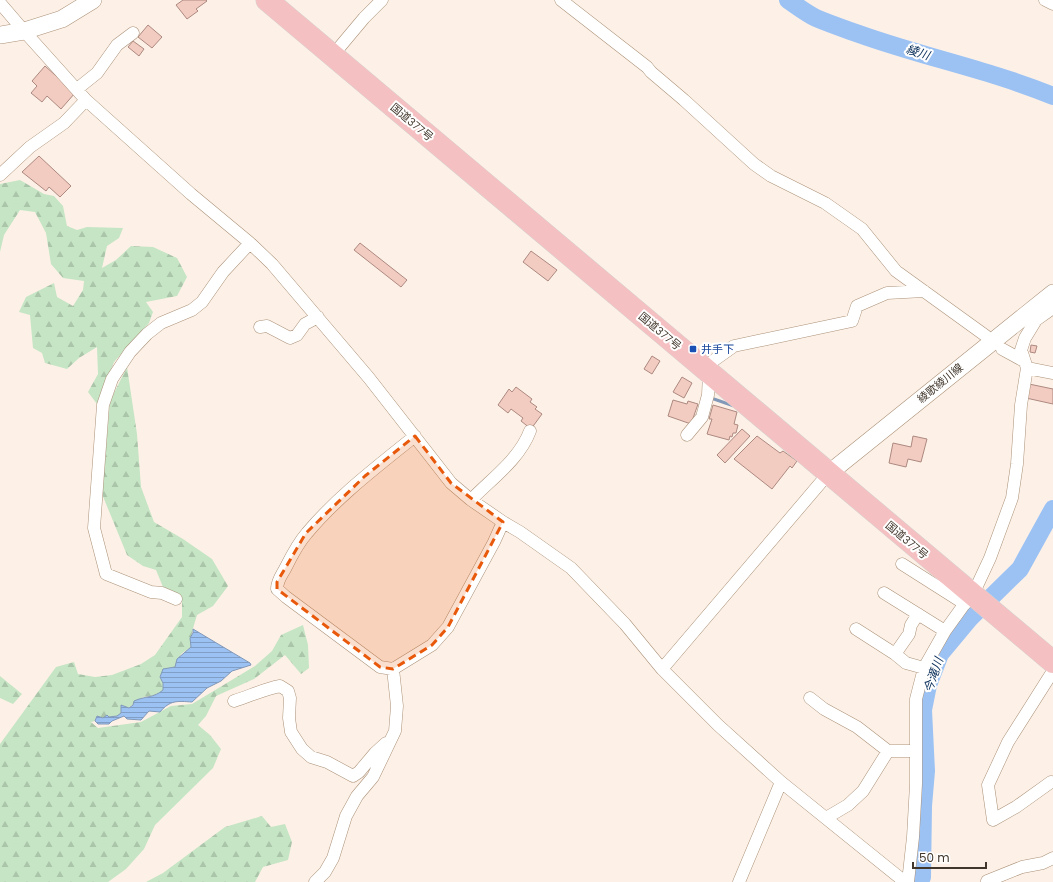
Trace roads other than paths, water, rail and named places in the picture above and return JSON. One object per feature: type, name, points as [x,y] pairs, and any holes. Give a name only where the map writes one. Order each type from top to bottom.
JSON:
[{"type":"highway","name":"国道377号","points":[[267,0],[706,370],[978,603],[1053,662]]},
{"type":"main road","points":[[0,34],[24,31],[62,19],[93,0]]},
{"type":"main road","name":"綾歌綾川線","points":[[828,474],[1053,293]]},
{"type":"street","points":[[333,55],[364,18],[382,0]]},
{"type":"street","points":[[561,0],[647,67],[754,164],[771,176],[825,203],[862,229],[896,271],[986,336]]},
{"type":"street","points":[[1045,0],[1053,4]]},
{"type":"street","points":[[0,3],[86,100],[191,194],[250,243],[272,264],[369,378],[451,483],[471,500],[571,568],[625,624],[662,669],[718,725],[781,782],[906,882]]},
{"type":"street","points":[[76,89],[97,73],[117,46],[133,33]]},
{"type":"street","points":[[0,175],[30,147],[64,123],[86,100]]},
{"type":"street","points":[[176,599],[162,593],[151,592],[106,574],[94,528],[104,405],[112,379],[130,352],[147,334],[161,323],[192,310],[202,302],[223,272],[250,243]]},
{"type":"street","points":[[687,435],[702,417],[708,395],[706,370],[734,346],[852,321],[857,306],[887,293],[924,291]]},
{"type":"street","points":[[906,882],[915,807],[916,700],[924,668],[945,631],[978,603],[990,558],[1012,498],[1017,464],[1025,364],[1021,350],[1024,338],[1036,320],[1053,308]]},
{"type":"street","points":[[260,327],[267,326],[290,338],[297,335],[305,324],[318,317]]},
{"type":"street","points":[[1002,349],[1025,364],[1053,373]]},
{"type":"street","points":[[471,500],[487,483],[508,466],[530,432]]},
{"type":"street","points":[[415,436],[355,486],[306,533],[295,549],[277,582],[277,589],[380,666],[393,669],[432,645],[448,627],[504,522]]},
{"type":"street","points":[[662,669],[828,474]]},
{"type":"street","points":[[902,564],[978,603]]},
{"type":"street","points":[[884,593],[945,631]]},
{"type":"street","points":[[895,654],[909,634],[911,625],[918,614]]},
{"type":"street","points":[[856,629],[895,654],[906,663],[924,668]]},
{"type":"street","points":[[315,882],[325,872],[333,858],[346,816],[357,796],[373,777],[395,731],[397,706],[393,669]]},
{"type":"street","points":[[1051,782],[1016,807],[993,820],[988,785],[1008,742],[1053,672]]},
{"type":"street","points":[[234,701],[280,686],[288,691],[290,698],[289,718],[291,732],[302,748],[311,757],[334,765],[353,776],[359,772],[375,753],[391,739]]},
{"type":"street","points":[[810,698],[824,709],[857,727],[888,751],[916,751]]},
{"type":"street","points":[[826,818],[848,805],[863,791],[888,751]]},
{"type":"street","points":[[739,882],[781,782]]},
{"type":"street","points":[[987,881],[1004,878],[1022,867],[1043,863],[1053,858]]},
{"type":"water","points":[[193,629],[251,665],[232,671],[221,681],[207,688],[192,702],[171,703],[160,712],[149,711],[141,720],[127,719],[124,716],[112,721],[109,724],[98,724],[95,721],[97,716],[103,718],[107,715],[109,717],[117,716],[121,713],[121,705],[129,708],[133,705],[134,701],[138,699],[160,693],[163,690],[163,683],[160,677],[163,669],[175,667],[177,659],[191,647],[190,638],[193,633]]},
{"type":"waterway","name":"綾川","points":[[788,0],[805,12],[821,20],[883,42],[1005,79],[1053,96]]},
{"type":"waterway","points":[[711,398],[734,406]]},
{"type":"waterway","name":"今滝川","points":[[920,882],[922,877],[923,806],[926,771],[923,710],[928,685],[940,654],[970,618],[1020,569],[1053,509]]},
{"type":"place","name":"井手下","points":[[693,349]]}]
